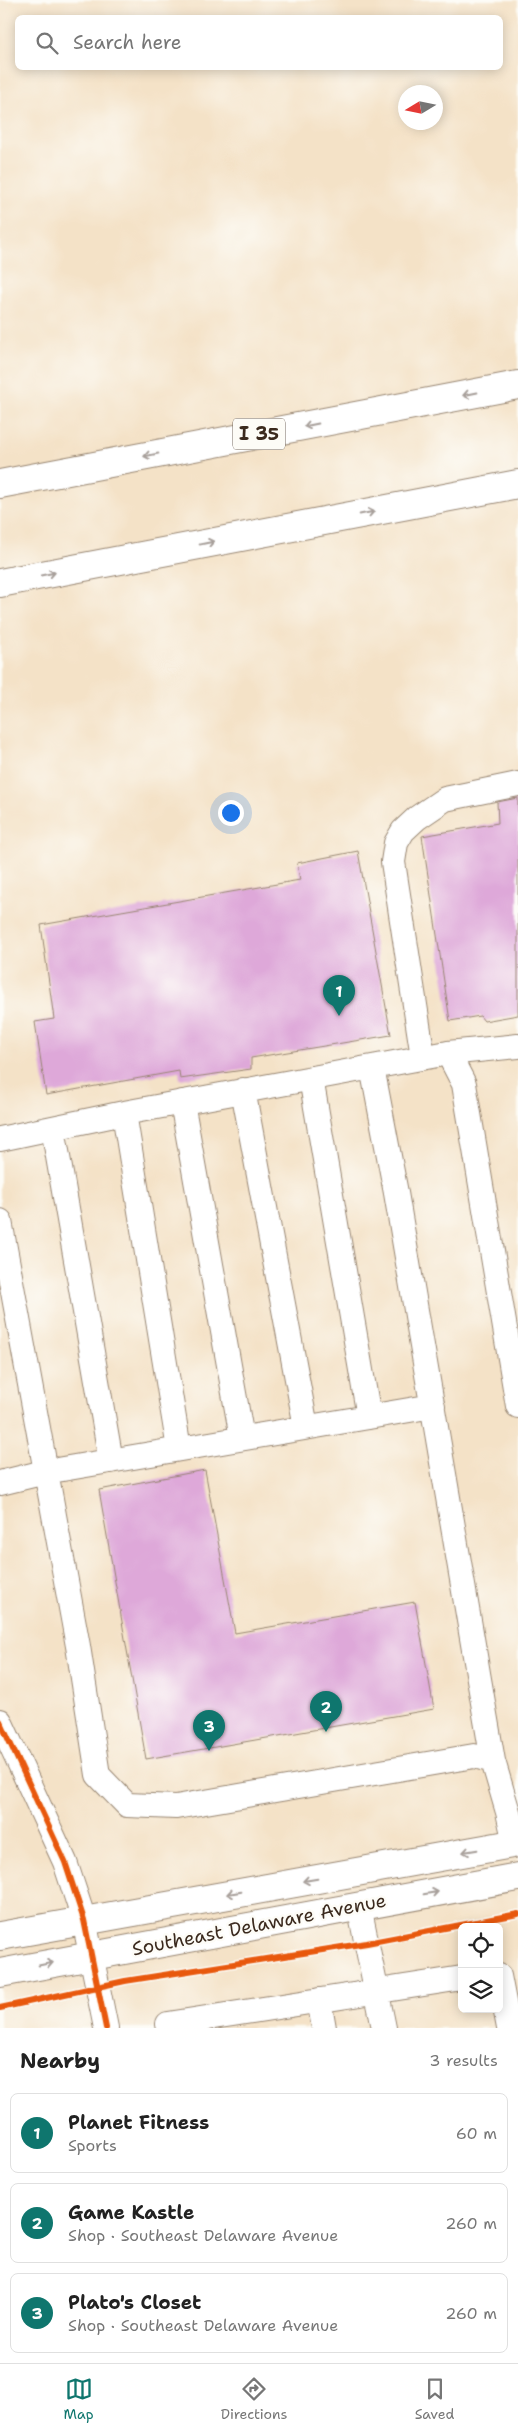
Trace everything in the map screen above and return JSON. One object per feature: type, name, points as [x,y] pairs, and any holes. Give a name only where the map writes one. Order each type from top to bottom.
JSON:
[{"type":"main road","name":"I 35","points":[[0,484],[518,384]]},
{"type":"main road","points":[[0,583],[518,484]]},
{"type":"main road","name":"Southeast Delaware Avenue","points":[[0,1936],[517,1843]]},
{"type":"main road","name":"Southeast Delaware Avenue","points":[[0,1973],[518,1877]]},
{"type":"street","points":[[423,1057],[393,862],[396,843],[403,831],[417,818],[445,799],[518,784]]},
{"type":"street","points":[[0,1139],[124,1113],[423,1057],[518,1046]]},
{"type":"street","points":[[448,1053],[464,1084],[515,1371],[518,1406]]},
{"type":"street","points":[[372,1067],[396,1193],[493,1761],[517,1843]]},
{"type":"street","points":[[311,1078],[369,1417]]},
{"type":"street","points":[[243,1090],[306,1427]]},
{"type":"street","points":[[182,1102],[242,1438]]},
{"type":"street","points":[[124,1113],[179,1449]]},
{"type":"street","points":[[53,1128],[111,1461]]},
{"type":"street","points":[[0,1221],[44,1472],[78,1646],[98,1775],[127,1805],[176,1807],[474,1756],[493,1761]]},
{"type":"street","points":[[0,1483],[44,1472],[433,1406]]},
{"type":"street","points":[[0,1721],[65,1862],[84,1920],[106,2028]]},
{"type":"street","points":[[359,1906],[384,2028]]},
{"type":"street","points":[[503,1971],[518,1969]]},
{"type":"street","points":[[169,2028],[168,2024],[458,1979]]},
{"type":"street","points":[[503,1997],[509,2028]]},
{"type":"street","points":[[319,2000],[324,2028]]},
{"type":"building","points":[[518,798],[518,1015],[484,1021],[480,1016],[450,1021],[422,836],[498,823],[497,802]]},
{"type":"building","points":[[358,851],[391,1035],[251,1058],[251,1069],[180,1079],[179,1071],[46,1095],[35,1022],[54,1019],[41,925],[300,880],[297,863]]},
{"type":"building","points":[[205,1470],[235,1633],[415,1602],[434,1709],[146,1759],[99,1490]]},
{"type":"cycle path","points":[[0,1721],[65,1862],[84,1920],[106,2028]]},
{"type":"cycle path","points":[[0,2008],[125,1981],[367,1943],[518,1914]]},
{"type":"place","name":"Planet Fitness","points":[[339,1016]]},
{"type":"place","name":"Game Kastle","points":[[326,1732]]},
{"type":"place","name":"Plato's Closet","points":[[209,1751]]}]
